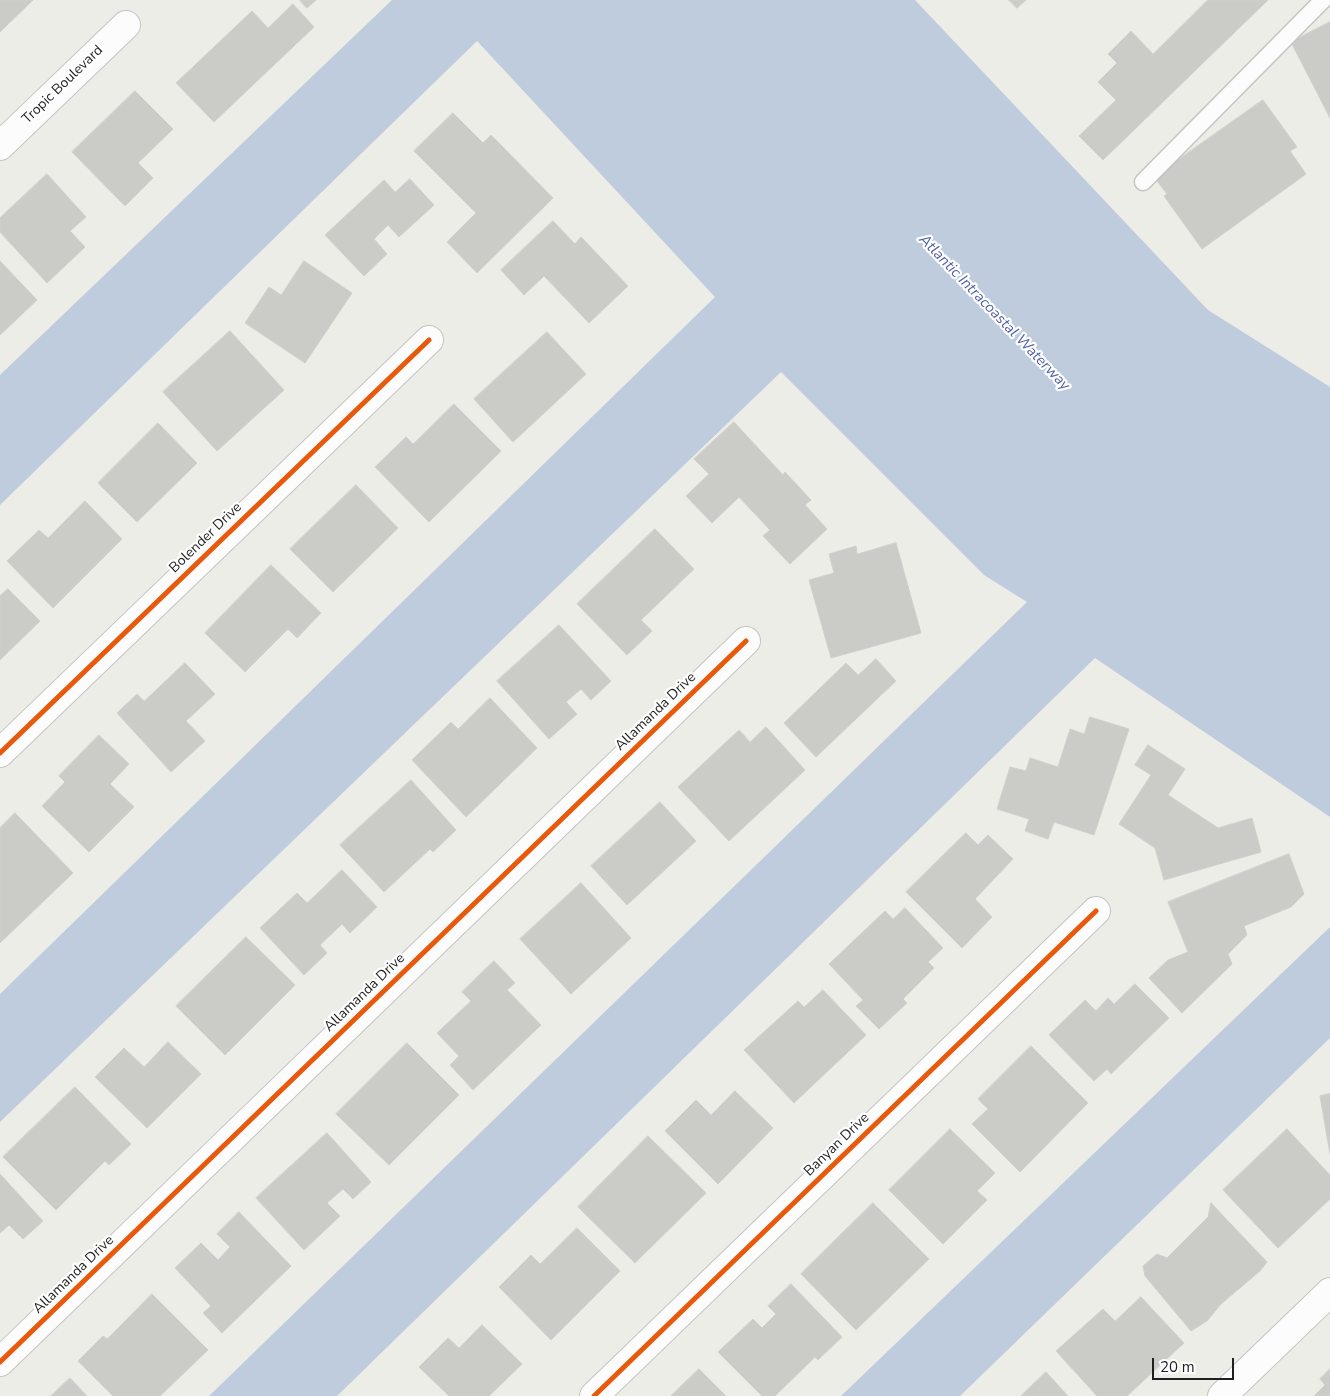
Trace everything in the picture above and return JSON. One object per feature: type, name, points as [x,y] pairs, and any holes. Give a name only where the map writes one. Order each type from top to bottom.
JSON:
[{"type":"street","name":"Tropic Boulevard","points":[[0,146],[126,25]]},
{"type":"street","name":"Bolender Drive","points":[[0,752],[428,340]]},
{"type":"street","name":"Allamanda Drive","points":[[0,1362],[746,641]]},
{"type":"street","name":"Banyan Drive","points":[[594,1396],[1096,911]]},
{"type":"street","points":[[1222,1396],[1330,1292]]},
{"type":"lane","points":[[1143,182],[1323,0]]},
{"type":"water","name":"Atlantic Intracoastal Waterway","points":[[392,0],[915,0],[1208,310],[1330,387],[1330,817],[1095,658],[337,1396],[209,1396],[1027,602],[984,575],[781,372],[0,1122],[0,994],[715,297],[477,41],[0,505],[0,375]]},
{"type":"water","points":[[1330,927],[1330,1038],[960,1396],[841,1396]]},
{"type":"building","points":[[0,0],[33,0],[0,32]]},
{"type":"building","points":[[300,0],[316,0],[307,8]]},
{"type":"building","points":[[1009,0],[1026,0],[1017,8]]},
{"type":"building","points":[[1208,0],[1268,0],[1103,160],[1079,136],[1116,100],[1098,82],[1117,63],[1108,54],[1131,31],[1153,54]]},
{"type":"building","points":[[293,4],[314,27],[214,122],[176,83],[252,11],[268,28]]},
{"type":"building","points":[[1330,22],[1330,118],[1291,42]]},
{"type":"building","points":[[135,91],[173,129],[138,163],[153,178],[125,206],[72,152]]},
{"type":"building","points":[[1263,100],[1297,147],[1290,151],[1306,174],[1202,249],[1164,196],[1167,194],[1154,177]]},
{"type":"building","points":[[453,113],[483,143],[491,135],[553,198],[477,273],[447,242],[476,213],[414,151]]},
{"type":"building","points":[[47,174],[86,217],[70,231],[85,247],[47,283],[0,232],[0,218]]},
{"type":"building","points":[[410,179],[434,205],[399,237],[388,225],[374,239],[387,254],[364,276],[325,235],[384,180],[395,192]]},
{"type":"building","points":[[553,221],[575,244],[581,237],[628,286],[589,323],[544,276],[524,295],[501,270]]},
{"type":"building","points":[[0,261],[37,300],[0,335]]},
{"type":"building","points":[[304,261],[352,293],[305,363],[245,323],[269,287],[281,295]]},
{"type":"building","points":[[230,331],[284,390],[217,451],[163,392]]},
{"type":"building","points":[[547,332],[586,374],[513,442],[474,399]]},
{"type":"building","points":[[454,404],[501,451],[429,522],[375,467],[406,437],[413,444]]},
{"type":"building","points":[[734,422],[783,475],[785,472],[811,500],[805,505],[827,529],[790,564],[763,536],[770,530],[739,497],[712,523],[686,496],[709,474],[694,459]]},
{"type":"building","points":[[158,423],[197,463],[137,522],[98,483]]},
{"type":"building","points":[[356,485],[398,528],[333,592],[290,549]]},
{"type":"building","points":[[85,501],[122,539],[53,608],[7,561],[39,530],[48,538]]},
{"type":"building","points":[[655,529],[694,569],[641,620],[652,631],[627,655],[577,604]]},
{"type":"building","points":[[896,543],[921,633],[831,658],[809,580],[834,573],[829,554],[856,546],[857,554]]},
{"type":"building","points":[[271,565],[321,613],[297,638],[288,629],[245,672],[205,633]]},
{"type":"building","points":[[8,589],[40,621],[0,660],[0,596]]},
{"type":"building","points":[[559,625],[611,681],[591,700],[581,689],[566,702],[577,714],[549,739],[497,681]]},
{"type":"building","points":[[876,659],[896,681],[816,757],[784,723],[846,663],[858,675]]},
{"type":"building","points":[[185,663],[215,694],[186,721],[205,741],[171,772],[117,713],[137,694],[144,701]]},
{"type":"building","points":[[490,698],[537,748],[466,817],[412,760],[451,722],[458,729]]},
{"type":"building","points":[[1090,717],[1129,729],[1094,835],[1054,822],[1048,839],[1025,831],[1029,819],[997,809],[1010,767],[1026,771],[1030,758],[1058,767],[1070,729],[1084,734]]},
{"type":"building","points":[[766,727],[805,770],[729,841],[678,787],[739,730],[750,742]]},
{"type":"building","points":[[99,735],[129,764],[110,784],[134,807],[89,852],[42,806],[65,782],[59,776]]},
{"type":"building","points":[[1148,745],[1185,769],[1168,795],[1218,828],[1252,818],[1261,852],[1164,880],[1155,848],[1119,824],[1151,775],[1135,765]]},
{"type":"building","points":[[411,780],[456,830],[433,852],[430,849],[384,892],[340,845]]},
{"type":"building","points":[[660,802],[696,841],[627,905],[591,866]]},
{"type":"building","points":[[15,813],[73,873],[0,943],[0,828]]},
{"type":"building","points":[[966,833],[978,845],[988,835],[1013,859],[975,899],[992,917],[962,948],[906,892]]},
{"type":"building","points":[[1289,854],[1304,894],[1291,907],[1244,926],[1247,935],[1228,954],[1232,964],[1182,1013],[1149,978],[1168,960],[1188,952],[1168,902]]},
{"type":"building","points":[[342,870],[377,907],[350,933],[342,924],[320,945],[327,953],[304,975],[260,928],[297,893],[307,903]]},
{"type":"building","points":[[581,883],[631,938],[571,994],[520,939]]},
{"type":"building","points":[[905,908],[943,948],[928,962],[934,968],[903,999],[907,1003],[879,1029],[856,1006],[863,1000],[829,964],[885,911],[893,919]]},
{"type":"building","points":[[246,937],[295,985],[225,1055],[176,1006]]},
{"type":"building","points":[[494,961],[515,983],[507,990],[541,1025],[473,1090],[450,1065],[459,1056],[437,1033],[471,1001],[462,992]]},
{"type":"building","points":[[1135,984],[1169,1018],[1111,1074],[1107,1069],[1094,1081],[1049,1035],[1085,1000],[1096,1011],[1108,998],[1114,1004]]},
{"type":"building","points":[[823,990],[866,1035],[794,1103],[744,1050],[798,1001],[804,1007]]},
{"type":"building","points":[[168,1042],[201,1074],[147,1128],[95,1077],[124,1048],[144,1067]]},
{"type":"building","points":[[407,1043],[459,1095],[389,1165],[336,1114]]},
{"type":"building","points":[[1031,1046],[1088,1103],[1020,1172],[972,1124],[988,1109],[978,1099]]},
{"type":"building","points":[[75,1087],[131,1144],[109,1165],[105,1161],[56,1210],[3,1157]]},
{"type":"building","points":[[735,1091],[773,1128],[718,1184],[665,1131],[696,1100],[711,1115]]},
{"type":"building","points":[[1330,1094],[1330,1154],[1320,1096]]},
{"type":"building","points":[[950,1129],[995,1173],[977,1191],[987,1200],[943,1244],[889,1190]]},
{"type":"building","points":[[1287,1129],[1330,1175],[1330,1199],[1278,1248],[1223,1190]]},
{"type":"building","points":[[327,1133],[371,1182],[353,1199],[343,1189],[327,1203],[340,1216],[304,1250],[256,1198]]},
{"type":"building","points":[[648,1136],[706,1193],[635,1263],[578,1207]]},
{"type":"building","points":[[0,1174],[43,1221],[23,1239],[9,1225],[0,1233]]},
{"type":"building","points":[[873,1203],[929,1259],[856,1330],[801,1274]]},
{"type":"building","points":[[1211,1203],[1267,1262],[1260,1271],[1221,1304],[1207,1321],[1191,1331],[1145,1276],[1143,1266],[1157,1254],[1167,1258],[1208,1217]]},
{"type":"building","points":[[239,1212],[291,1266],[222,1333],[203,1313],[211,1306],[175,1268],[201,1243],[218,1260],[230,1247],[217,1234]]},
{"type":"building","points":[[577,1228],[620,1271],[551,1340],[499,1287],[531,1255],[540,1264]]},
{"type":"building","points":[[791,1284],[842,1337],[818,1360],[815,1357],[775,1396],[762,1396],[718,1352],[753,1319],[762,1328],[776,1314],[768,1306]]},
{"type":"building","points":[[152,1294],[208,1350],[160,1396],[113,1396],[78,1361],[103,1336],[107,1339]]},
{"type":"building","points":[[1141,1297],[1184,1343],[1127,1396],[1097,1396],[1056,1351],[1103,1309],[1115,1321]]},
{"type":"building","points":[[482,1325],[522,1364],[489,1396],[449,1396],[419,1367],[448,1338],[459,1348]]},
{"type":"building","points":[[699,1369],[726,1396],[671,1396]]},
{"type":"building","points":[[1330,1369],[1330,1396],[1314,1396],[1325,1385],[1320,1379]]},
{"type":"building","points":[[1046,1372],[1068,1396],[1021,1396]]},
{"type":"building","points":[[70,1378],[87,1396],[51,1396]]},
{"type":"cycle path","points":[[0,753],[429,340]]},
{"type":"cycle path","points":[[0,1362],[746,641]]},
{"type":"cycle path","points":[[594,1396],[1096,911]]}]
